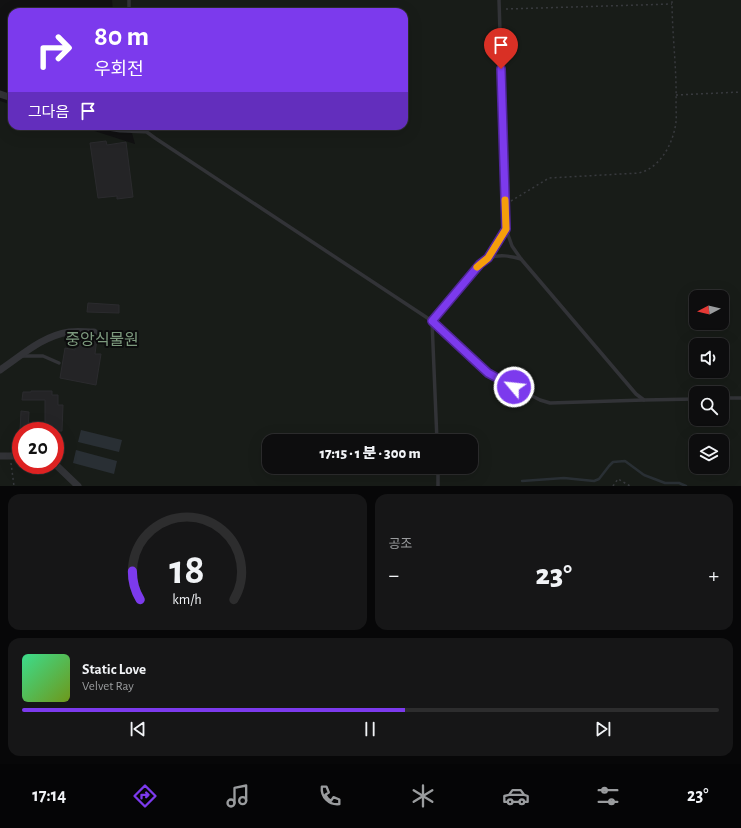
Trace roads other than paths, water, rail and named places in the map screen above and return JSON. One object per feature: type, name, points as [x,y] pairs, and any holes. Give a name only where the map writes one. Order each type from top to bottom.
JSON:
[{"type":"street","points":[[0,370],[33,346],[51,338],[67,332],[94,332]]},
{"type":"street","points":[[0,456],[12,456]]},
{"type":"street","points":[[64,473],[78,486]]},
{"type":"lane","points":[[499,0],[506,229],[512,246],[521,259],[636,394],[644,400]]},
{"type":"lane","points":[[145,130],[432,321],[488,373],[540,400],[550,403],[689,399]]},
{"type":"lane","points":[[437,434],[432,321],[480,264],[488,258],[506,229]]},
{"type":"lane","points":[[488,258],[508,256],[521,259]]},
{"type":"lane","points":[[19,357],[32,355],[43,356],[59,363]]},
{"type":"lane","points":[[729,398],[741,398]]},
{"type":"lane","points":[[438,474],[438,486]]},
{"type":"waterway","points":[[522,481],[564,478],[594,481],[599,479],[613,462],[625,461],[644,475],[665,483],[679,483],[686,486]]},
{"type":"park label","name":"중앙식물원","points":[[102,340]]}]
